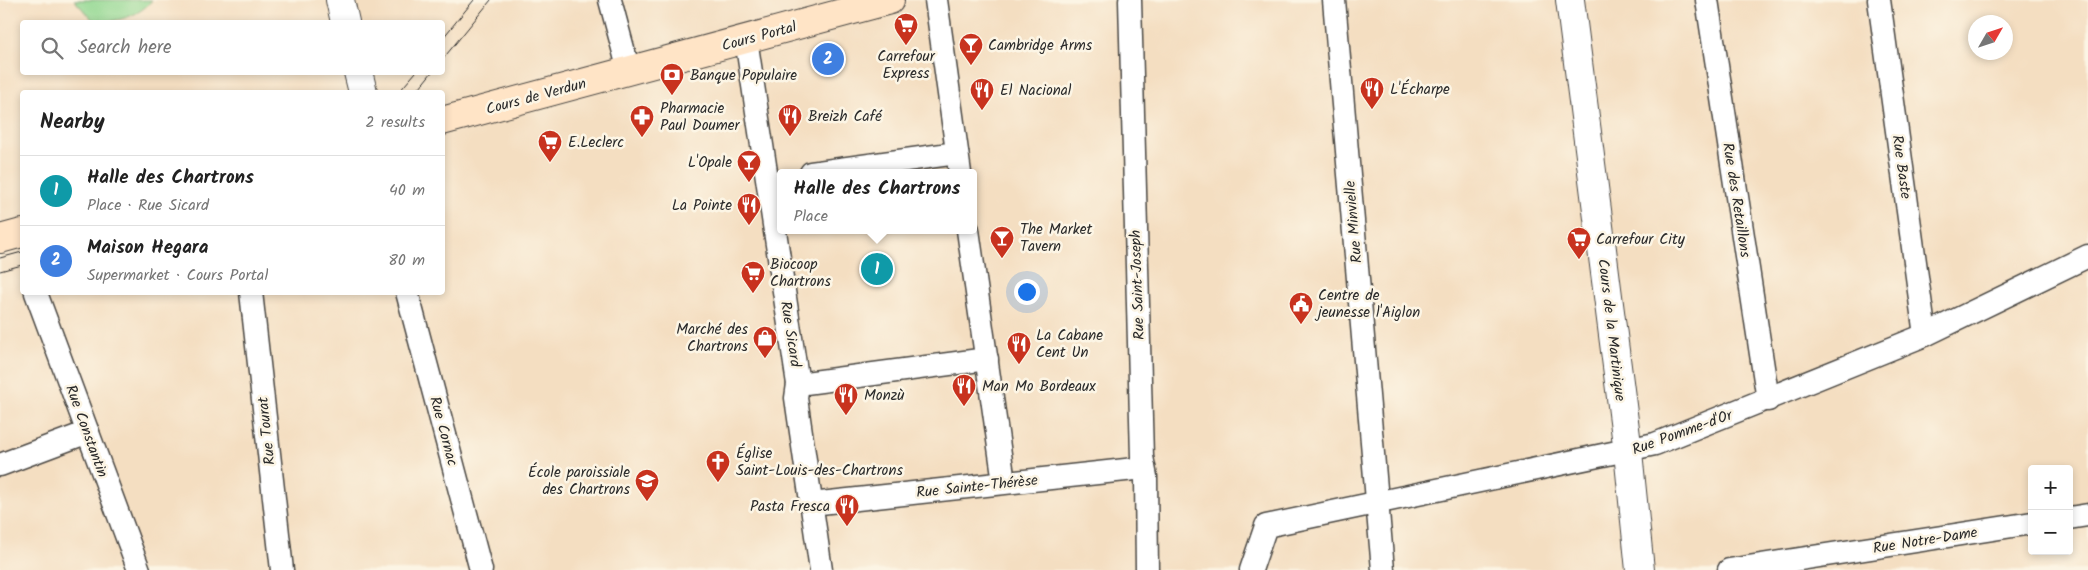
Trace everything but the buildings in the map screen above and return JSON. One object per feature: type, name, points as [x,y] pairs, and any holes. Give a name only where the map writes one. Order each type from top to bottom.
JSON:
[{"type":"main road","name":"Cours Portal","points":[[629,71],[890,0]]},
{"type":"main road","name":"Cours de Verdun","points":[[445,120],[629,71]]},
{"type":"main road","points":[[0,239],[20,234]]},
{"type":"street","points":[[340,0],[345,20]]},
{"type":"street","points":[[610,0],[629,71]]},
{"type":"street","points":[[870,169],[959,163],[936,0]]},
{"type":"street","name":"Rue Saint-Joseph","points":[[1130,0],[1147,570]]},
{"type":"street","name":"Rue Minvielle","points":[[1334,0],[1383,570]]},
{"type":"street","name":"Cours de la Martinique","points":[[1570,0],[1628,452],[1640,570]]},
{"type":"street","name":"Rue des Retaillons","points":[[1707,0],[1768,400]]},
{"type":"street","name":"Rue Baste","points":[[1879,0],[1925,335]]},
{"type":"street","name":"Rue Sicard","points":[[746,39],[774,178],[777,204]]},
{"type":"street","points":[[359,75],[362,90]]},
{"type":"street","name":"Rue Sicard","points":[[781,234],[798,384],[796,398],[821,570]]},
{"type":"street","points":[[969,234],[1004,482]]},
{"type":"street","name":"Rue Pomme-d'Or","points":[[1252,570],[1266,526],[1628,452],[1655,444],[1768,400],[1925,335],[2088,256]]},
{"type":"street","name":"Rue Constantin","points":[[37,295],[139,570]]},
{"type":"street","name":"Rue Tourat","points":[[250,295],[282,570]]},
{"type":"street","name":"Rue Cornac","points":[[408,295],[482,570]]},
{"type":"street","points":[[798,384],[986,359]]},
{"type":"street","points":[[0,465],[88,432]]},
{"type":"street","name":"Rue Sainte-Thérèse","points":[[811,504],[1144,468]]},
{"type":"street","points":[[2073,517],[2088,515]]},
{"type":"street","name":"Rue Notre-Dame","points":[[1730,570],[2028,524]]},
{"type":"green space","points":[[74,0],[152,0],[141,11],[126,17],[115,20],[93,20]]},
{"type":"tram line","points":[[445,35],[474,0]]},
{"type":"tram line","points":[[445,56],[491,0]]},
{"type":"tram line","points":[[401,90],[413,75]]},
{"type":"tram line","points":[[418,90],[430,75]]},
{"type":"tram line","points":[[0,258],[20,253]]},
{"type":"tram line","points":[[0,271],[20,266]]},
{"type":"place","name":"Carrefour Express","points":[[906,46]]},
{"type":"place","name":"Maison Hegara","points":[[828,59]]},
{"type":"place","name":"Cambridge Arms","points":[[971,66]]},
{"type":"place","name":"Banque Populaire","points":[[672,96]]},
{"type":"place","name":"L'Écharpe","points":[[1372,110]]},
{"type":"place","name":"El Nacional","points":[[982,111]]},
{"type":"place","name":"Breizh Café","points":[[790,137]]},
{"type":"place","name":"Pharmacie Paul Doumer","points":[[642,138]]},
{"type":"place","name":"E.Leclerc","points":[[550,163]]},
{"type":"place","name":"L'Opale","points":[[749,183]]},
{"type":"place","name":"La Pointe","points":[[749,226]]},
{"type":"place","name":"The Market Tavern","points":[[1002,259]]},
{"type":"place","name":"Carrefour City","points":[[1579,260]]},
{"type":"place","name":"Halle des Chartrons","points":[[877,269]]},
{"type":"place","name":"Biocoop Chartrons","points":[[753,294]]},
{"type":"place","name":"Centre de jeunesse l'Aiglon","points":[[1301,325]]},
{"type":"place","name":"Marché des Chartrons","points":[[765,359]]},
{"type":"place","name":"La Cabane Cent Un","points":[[1019,365]]},
{"type":"place","name":"Man Mo Bordeaux","points":[[964,407]]},
{"type":"place","name":"Monzù","points":[[846,416]]},
{"type":"place","name":"Église Saint-Louis-des-Chartrons","points":[[718,483]]},
{"type":"place","name":"École paroissiale des Chartrons","points":[[647,502]]},
{"type":"place","name":"Pasta Fresca","points":[[847,527]]}]
